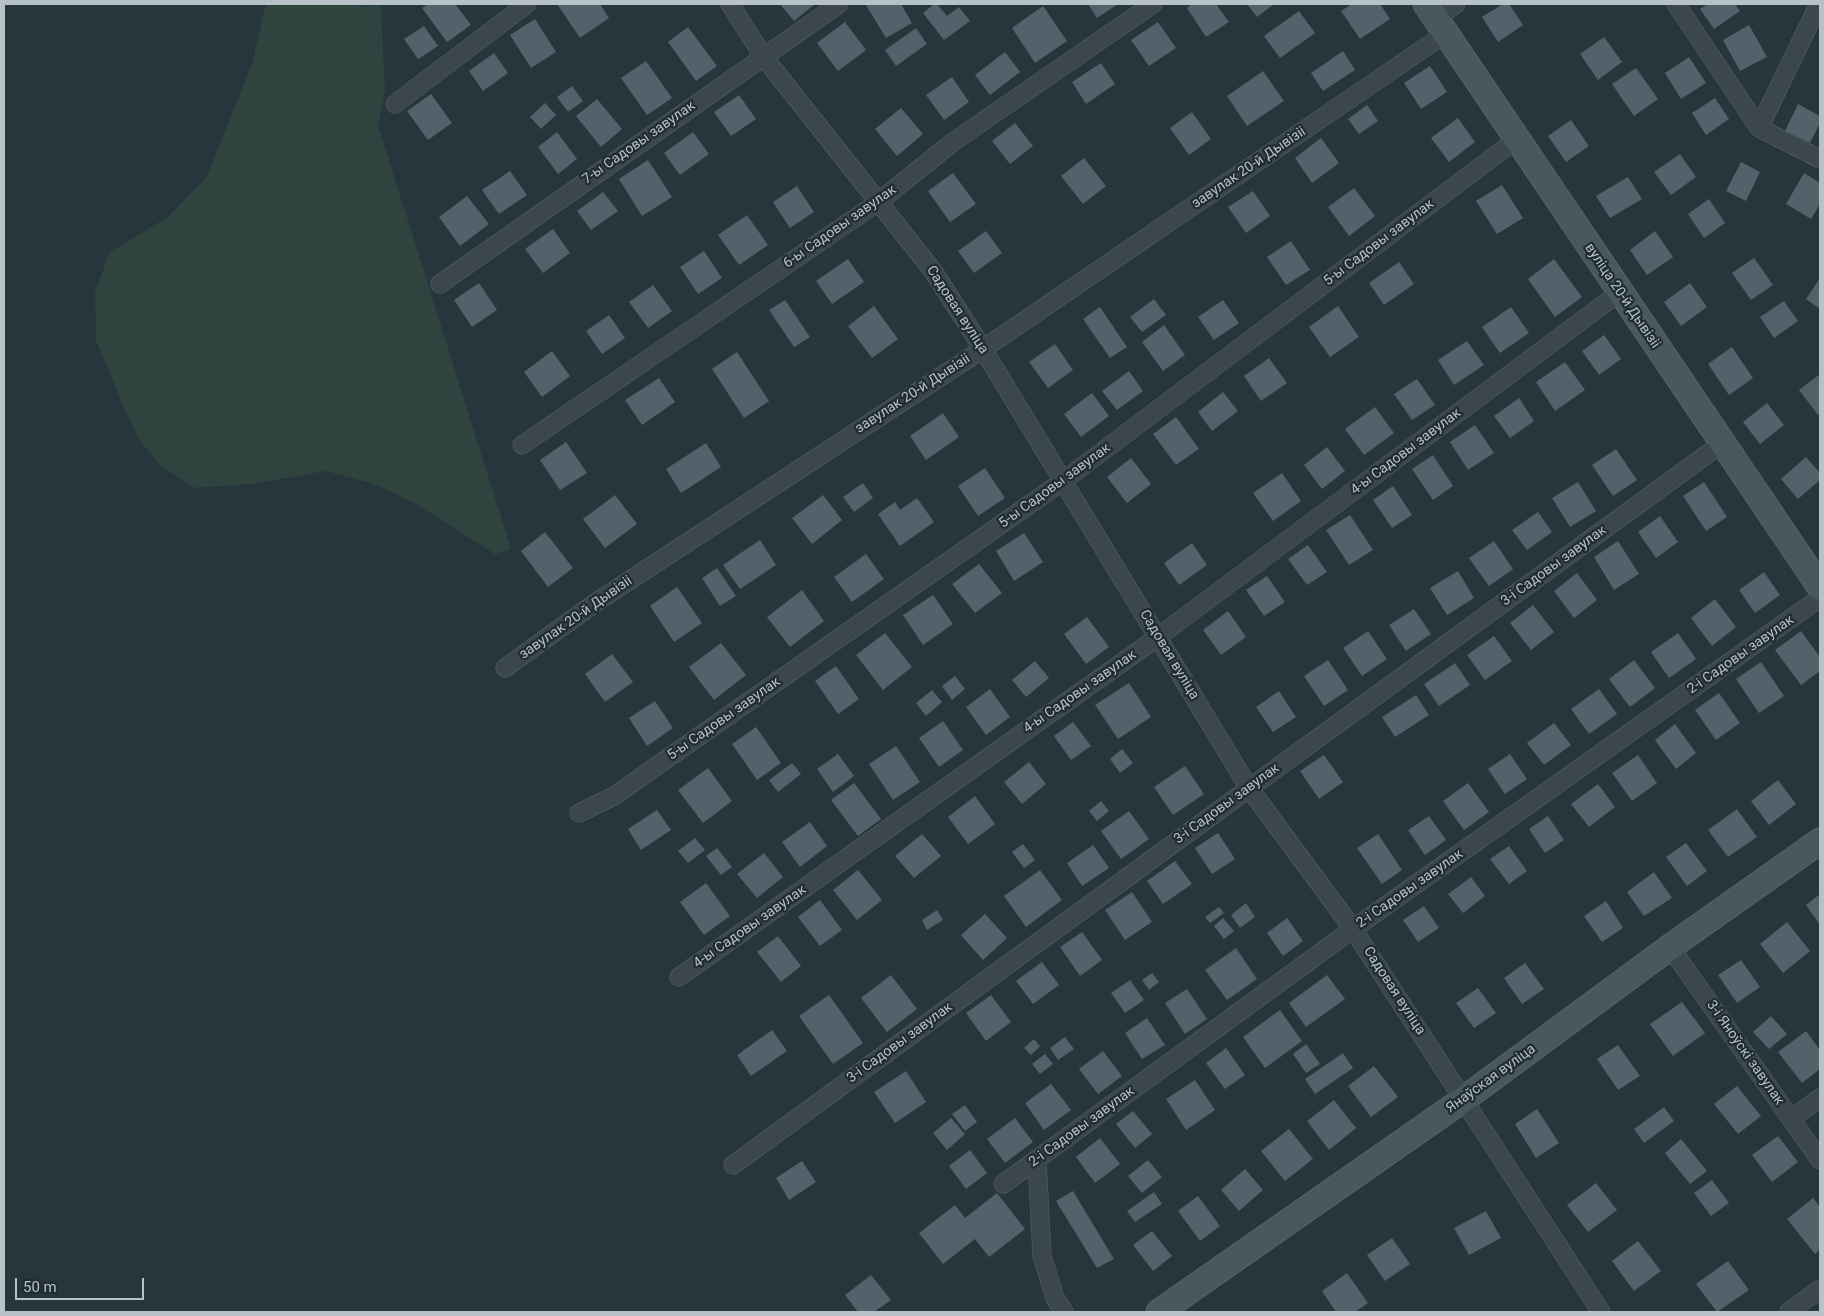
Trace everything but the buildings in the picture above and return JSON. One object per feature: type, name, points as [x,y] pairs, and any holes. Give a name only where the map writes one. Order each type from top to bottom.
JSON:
[{"type":"street","points":[[396,104],[527,4]]},
{"type":"street","name":"Садовая вуліца","points":[[730,4],[763,56],[877,203],[933,271],[983,348],[1249,788],[1354,929],[1601,1312]]},
{"type":"street","name":"7-ы Садовы завулак","points":[[440,284],[839,4]]},
{"type":"street","name":"6-ы Садовы завулак","points":[[522,445],[877,203],[953,142],[1153,4]]},
{"type":"street","name":"завулак 20-й Дывізіі","points":[[505,668],[595,603],[983,348],[1456,4]]},
{"type":"street","points":[[1676,4],[1759,128],[1820,159]]},
{"type":"street","points":[[1759,128],[1819,4]]},
{"type":"street","name":"вуліца 20-й Дывізіі","points":[[1436,19],[1721,444],[1820,587]]},
{"type":"street","name":"5-ы Садовы завулак","points":[[579,813],[614,796],[1064,481],[1517,139]]},
{"type":"street","name":"4-ы Садовы завулак","points":[[680,978],[1158,637],[1620,292]]},
{"type":"street","name":"3-і Садовы завулак","points":[[733,1165],[1721,444]]},
{"type":"street","name":"2-і Садовы завулак","points":[[1003,1184],[1354,929],[1820,598]]},
{"type":"street","name":"Янаўская вуліца","points":[[1159,1312],[1464,1098],[1670,947],[1820,841]]},
{"type":"street","name":"3-і Яноўскі завулак","points":[[1670,947],[1820,1160]]},
{"type":"street","points":[[1791,1119],[1820,1098]]},
{"type":"street","points":[[1036,1160],[1042,1256],[1055,1298],[1064,1312]]},
{"type":"street","points":[[1789,1312],[1820,1289]]},
{"type":"green space","points":[[266,4],[360,4],[360,7],[381,4],[385,92],[378,125],[511,549],[495,554],[413,502],[374,484],[326,471],[251,484],[195,488],[161,466],[139,440],[121,401],[96,340],[95,291],[110,252],[168,217],[206,178],[252,64]]}]
